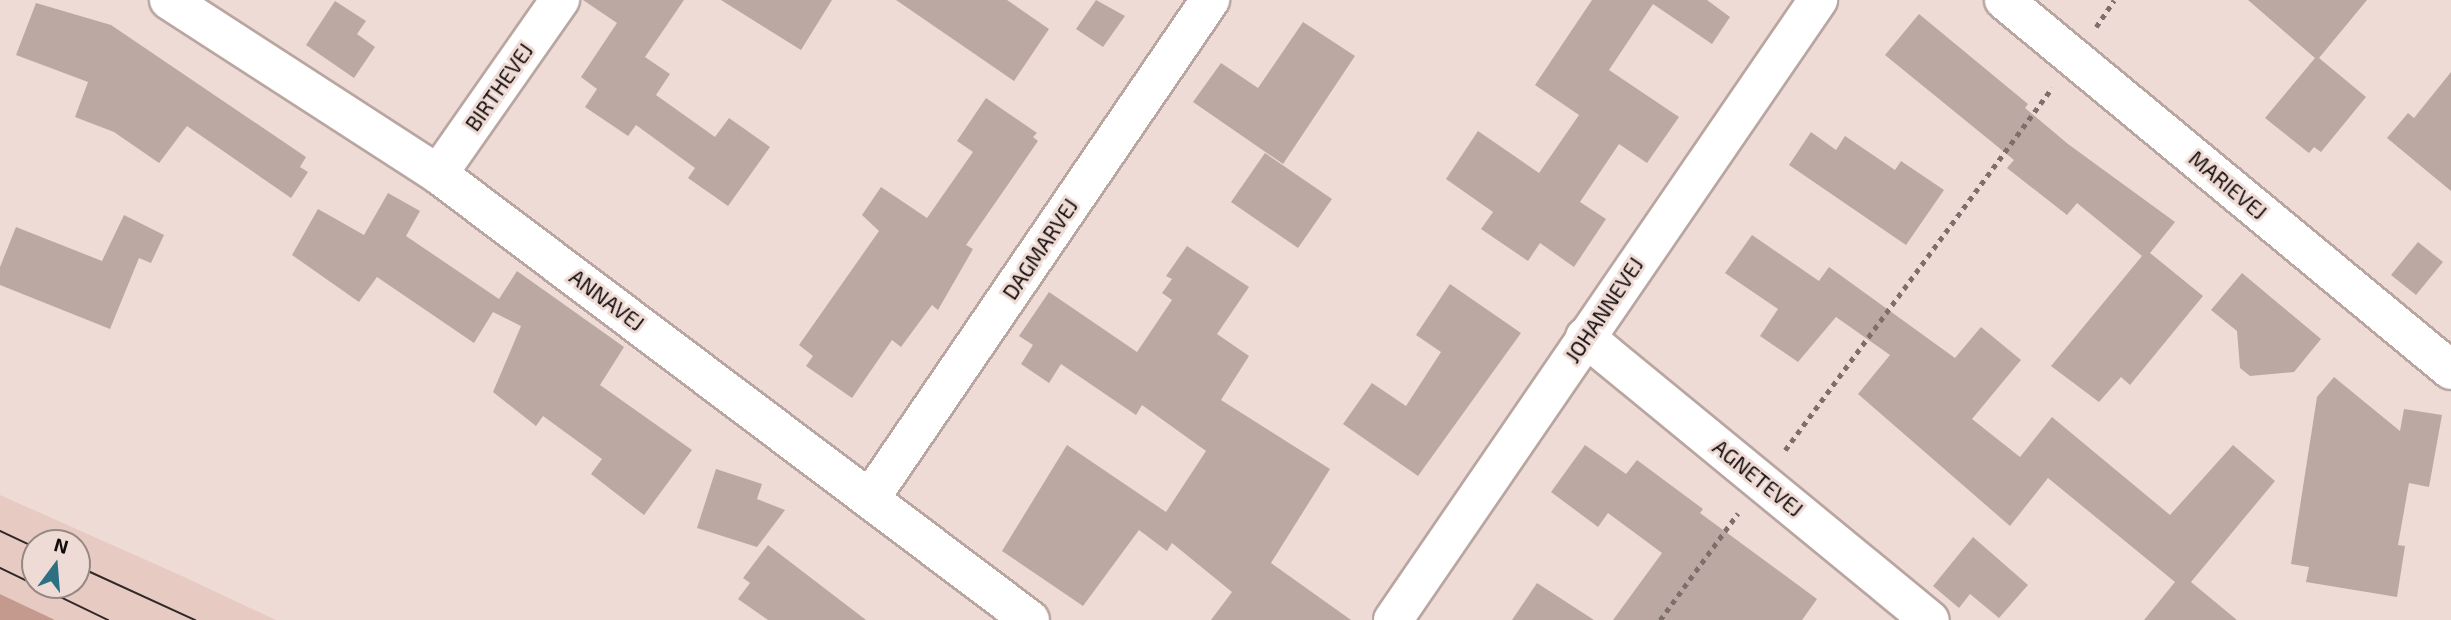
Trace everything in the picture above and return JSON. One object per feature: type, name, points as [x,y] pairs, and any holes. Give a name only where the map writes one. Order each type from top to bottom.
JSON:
[{"type":"street","name":"ANNAVEJ","points":[[169,0],[438,174],[1030,620]]},
{"type":"street","name":"BIRTHEVEJ","points":[[438,174],[559,0]]},
{"type":"street","name":"DAGMARVEJ","points":[[871,498],[1210,0]]},
{"type":"street","name":"JOHANNEVEJ","points":[[1393,620],[1818,0]]},
{"type":"street","name":"MARIEVEJ","points":[[2004,0],[2451,370]]},
{"type":"street","name":"AGNETEVEJ","points":[[1586,337],[1930,620]]},
{"type":"path","points":[[1660,620],[2114,0]]},
{"type":"shaded area","points":[[0,495],[76,529],[21,529],[21,599],[91,599],[91,536],[276,620],[55,620],[0,594]]},
{"type":"shaded area","points":[[0,594],[55,620],[0,620]]},
{"type":"building","points":[[583,0],[684,0],[645,57],[670,74],[656,95],[715,137],[729,118],[770,147],[728,206],[688,178],[695,168],[636,125],[628,136],[585,107],[597,89],[581,77],[617,23]]},
{"type":"building","points":[[721,0],[832,0],[801,50]]},
{"type":"building","points":[[896,0],[1007,0],[1049,29],[1014,81]]},
{"type":"building","points":[[1096,0],[1125,16],[1103,47],[1076,29]]},
{"type":"building","points":[[1592,0],[1707,0],[1730,17],[1712,44],[1653,4],[1609,70],[1679,117],[1647,163],[1619,144],[1580,202],[1606,219],[1574,267],[1540,243],[1528,261],[1481,229],[1493,212],[1446,179],[1478,131],[1539,173],[1579,115],[1535,85]]},
{"type":"building","points":[[2248,0],[2367,0],[2319,58],[2366,97],[2321,152],[2314,147],[2309,153],[2265,118],[2315,58]]},
{"type":"building","points":[[335,1],[366,21],[357,34],[375,47],[354,78],[306,45]]},
{"type":"building","points":[[36,3],[111,25],[306,157],[300,167],[308,172],[291,198],[187,126],[159,163],[114,132],[75,117],[88,82],[16,55]]},
{"type":"building","points":[[1919,14],[2028,104],[2025,108],[2068,144],[2175,222],[2150,253],[2203,296],[2130,385],[2121,377],[2099,402],[2051,366],[2142,256],[2077,203],[2067,215],[2007,168],[2014,160],[1885,55]]},
{"type":"building","points":[[1303,22],[1355,56],[1283,164],[1193,102],[1221,63],[1258,88]]},
{"type":"building","points":[[2451,72],[2451,191],[2387,138],[2408,113],[2414,118]]},
{"type":"building","points":[[986,98],[1037,133],[1033,137],[1038,141],[966,245],[973,249],[938,310],[932,305],[901,347],[892,340],[852,398],[806,366],[813,356],[799,345],[879,231],[862,215],[881,187],[927,218],[973,152],[957,141]]},
{"type":"building","points":[[1811,132],[1836,150],[1845,136],[1895,170],[1901,161],[1944,190],[1906,245],[1789,165]]},
{"type":"building","points":[[1265,153],[1332,199],[1298,248],[1231,202]]},
{"type":"building","points":[[388,193],[420,211],[406,236],[499,299],[517,271],[624,347],[600,385],[692,450],[644,515],[591,474],[602,459],[543,416],[536,426],[493,392],[521,326],[493,312],[474,343],[377,277],[359,302],[292,255],[318,209],[364,235]]},
{"type":"building","points":[[124,215],[164,235],[151,263],[139,258],[110,329],[0,285],[0,267],[16,227],[102,261]]},
{"type":"building","points":[[1752,235],[1819,281],[1829,267],[1955,358],[1981,327],[2021,360],[1972,419],[2020,457],[2052,417],[2170,515],[2233,445],[2275,481],[2191,582],[2237,620],[2144,620],[2175,582],[2048,478],[2010,526],[1858,394],[1890,355],[1836,317],[1798,362],[1760,336],[1778,309],[1725,273]]},
{"type":"building","points":[[2418,242],[2443,262],[2416,295],[2391,275]]},
{"type":"building","points":[[1187,246],[1249,287],[1217,334],[1249,356],[1221,400],[1330,469],[1271,563],[1351,620],[1211,620],[1232,592],[1172,543],[1167,551],[1139,530],[1083,606],[1002,551],[1067,445],[1166,512],[1206,451],[1142,405],[1136,415],[1061,364],[1049,383],[1021,364],[1033,345],[1019,336],[1049,292],[1137,352],[1172,300],[1162,293],[1172,279],[1166,276]]},
{"type":"building","points":[[2242,273],[2321,339],[2294,372],[2250,376],[2240,368],[2237,331],[2211,310]]},
{"type":"building","points":[[1450,284],[1521,333],[1418,476],[1343,424],[1372,383],[1406,406],[1441,352],[1416,335]]},
{"type":"building","points":[[2334,377],[2400,431],[2404,409],[2442,415],[2429,487],[2409,483],[2398,545],[2405,546],[2397,597],[2306,582],[2309,567],[2291,564],[2317,397]]},
{"type":"building","points":[[1585,445],[1626,474],[1637,460],[1703,509],[1700,513],[1817,599],[1802,620],[1613,620],[1662,553],[1608,513],[1598,527],[1551,492]]},
{"type":"building","points":[[716,469],[762,484],[757,499],[785,510],[757,547],[697,528]]},
{"type":"building","points":[[1973,537],[2028,585],[1999,618],[1970,594],[1959,608],[1933,586]]},
{"type":"building","points":[[768,545],[866,620],[768,620],[738,599],[750,583],[743,578]]},
{"type":"building","points":[[1537,583],[1594,620],[1512,620]]},
{"type":"tram line","points":[[0,531],[21,541]]},
{"type":"tram line","points":[[0,568],[108,620]]},
{"type":"tram line","points":[[91,572],[195,620]]}]
